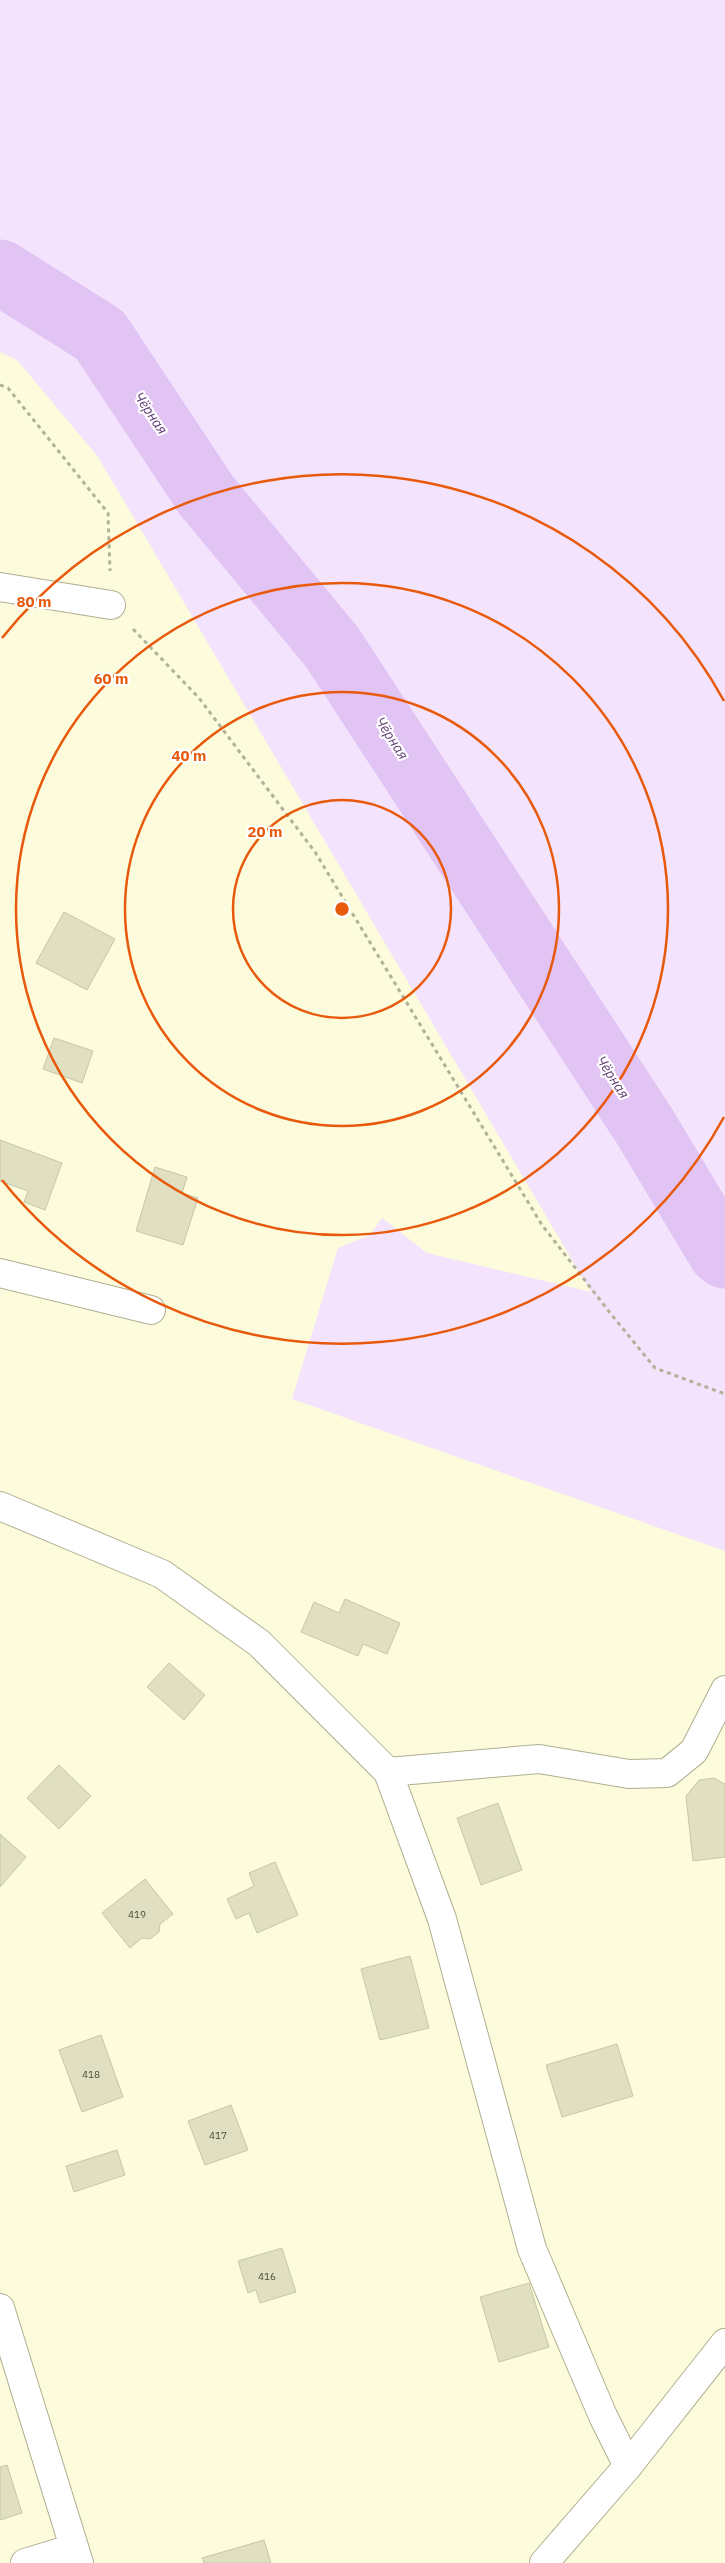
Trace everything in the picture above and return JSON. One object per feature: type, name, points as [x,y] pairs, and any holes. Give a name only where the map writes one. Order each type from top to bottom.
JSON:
[{"type":"street","points":[[0,587],[111,606]]},
{"type":"street","points":[[0,1273],[151,1310]]},
{"type":"street","points":[[0,1506],[162,1574],[259,1644],[388,1772],[442,1919],[532,2249],[603,2416],[628,2466]]},
{"type":"street","points":[[388,1772],[539,1759],[629,1774],[667,1773],[694,1751],[725,1690]]},
{"type":"street","points":[[0,2308],[76,2556],[26,2563]]},
{"type":"street","points":[[544,2563],[628,2466],[725,2343]]},
{"type":"path","points":[[0,385],[8,388],[108,513],[111,606],[199,698],[315,852],[542,1225],[610,1314],[655,1368],[725,1394]]},
{"type":"shaded area","points":[[0,0],[725,0],[725,1551],[292,1399],[338,1248],[370,1235],[382,1218],[427,1253],[591,1292],[98,457],[17,360],[0,352]]},
{"type":"building","points":[[64,912],[115,939],[87,990],[36,963]]},
{"type":"building","points":[[54,1038],[93,1051],[82,1083],[43,1069]]},
{"type":"building","points":[[0,1140],[62,1163],[45,1210],[24,1202],[28,1191],[0,1181]]},
{"type":"building","points":[[155,1167],[187,1177],[182,1193],[198,1198],[183,1245],[136,1231]]},
{"type":"building","points":[[345,1599],[400,1623],[387,1654],[363,1644],[358,1656],[301,1632],[314,1602],[339,1613]]},
{"type":"building","points":[[169,1663],[205,1695],[184,1720],[147,1687]]},
{"type":"building","points":[[59,1765],[91,1796],[59,1829],[27,1798]]},
{"type":"building","points":[[714,1778],[725,1784],[725,1857],[693,1861],[686,1796],[699,1780]]},
{"type":"building","points":[[498,1803],[522,1870],[481,1885],[457,1818]]},
{"type":"building","points":[[0,1834],[26,1857],[0,1887]]},
{"type":"building","points":[[275,1862],[298,1915],[257,1933],[249,1913],[236,1919],[227,1899],[254,1886],[249,1873]]},
{"type":"building","points":[[145,1879],[173,1914],[160,1924],[159,1932],[150,1939],[142,1938],[130,1948],[102,1913]]},
{"type":"building","points":[[410,1956],[429,2028],[380,2040],[361,1969]]},
{"type":"building","points":[[101,2035],[123,2097],[82,2112],[59,2050]]},
{"type":"building","points":[[617,2044],[633,2096],[562,2117],[546,2065]]},
{"type":"building","points":[[231,2105],[248,2150],[205,2165],[188,2121]]},
{"type":"building","points":[[117,2150],[125,2175],[74,2192],[66,2166]]},
{"type":"building","points":[[282,2248],[296,2292],[260,2303],[256,2290],[248,2293],[238,2261]]},
{"type":"building","points":[[529,2283],[549,2347],[499,2362],[480,2297]]},
{"type":"building","points":[[7,2465],[22,2513],[0,2520],[0,2467]]},
{"type":"building","points":[[264,2540],[271,2563],[204,2563],[202,2558]]},
{"type":"waterway","name":"Чёрная","points":[[0,272],[100,335],[206,495],[332,647],[645,1127],[720,1252],[725,1256]]}]
